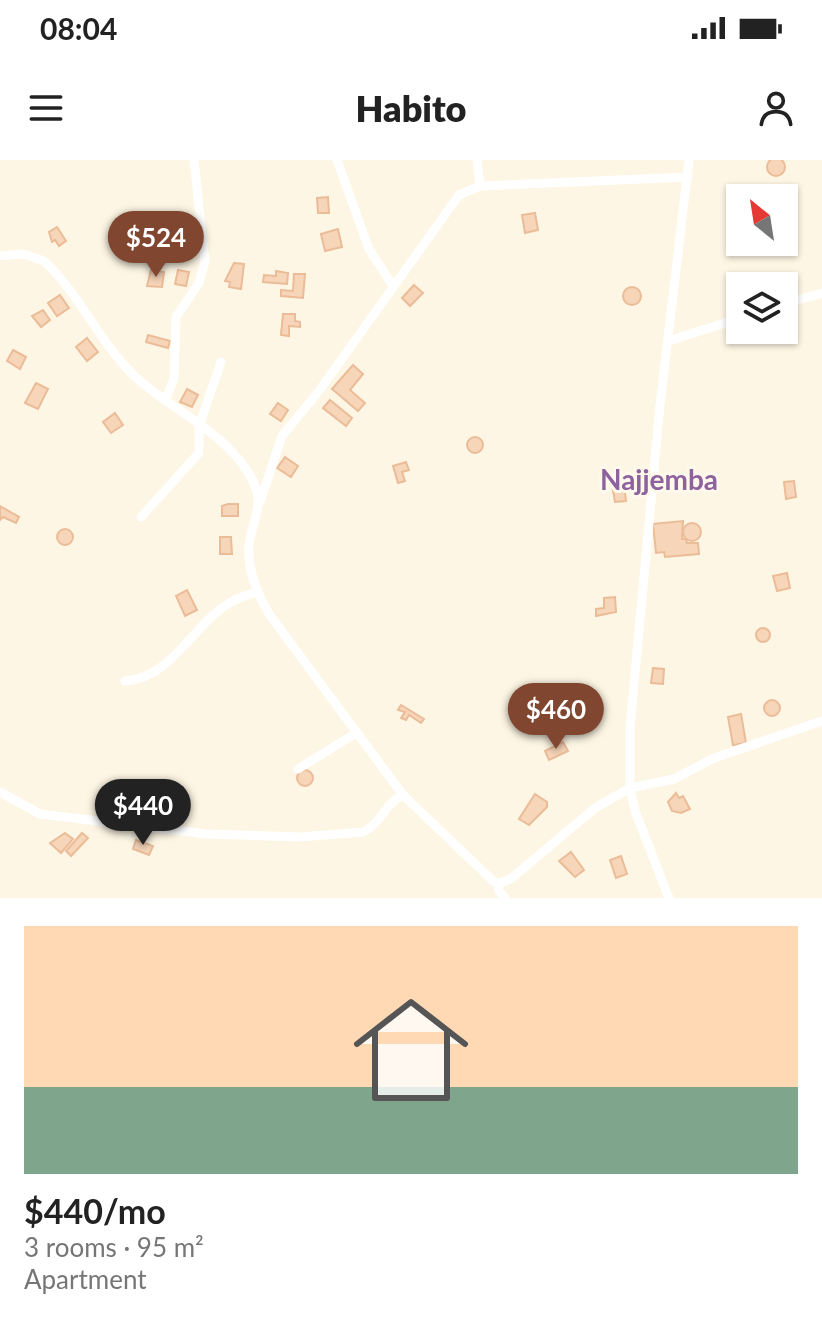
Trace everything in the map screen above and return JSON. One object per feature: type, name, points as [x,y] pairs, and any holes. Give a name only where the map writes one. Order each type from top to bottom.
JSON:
[{"type":"street","points":[[166,399],[174,378],[176,317],[199,283],[205,261],[194,160]]},
{"type":"street","points":[[337,160],[369,249],[393,286]]},
{"type":"street","points":[[477,160],[480,186]]},
{"type":"street","points":[[667,897],[635,811],[630,788],[630,727],[689,160]]},
{"type":"street","points":[[688,177],[480,186],[464,192],[449,205],[319,391],[282,436],[249,548],[257,592],[278,630],[403,795],[454,841],[499,893],[512,878],[595,808],[630,788],[674,779],[714,758],[822,721]]},
{"type":"street","points":[[0,256],[23,254],[44,261],[130,371],[244,466],[260,503]]},
{"type":"street","points":[[798,300],[822,293]]},
{"type":"street","points":[[669,341],[726,323]]},
{"type":"street","points":[[141,517],[196,459],[200,447],[199,426],[221,362]]},
{"type":"street","points":[[125,681],[142,678],[161,666],[190,643],[222,607],[257,592]]},
{"type":"street","points":[[298,769],[356,733]]},
{"type":"street","points":[[0,792],[27,810],[61,818],[206,834],[275,837],[363,832],[373,826],[393,800],[403,795]]},
{"type":"building","points":[[776,158],[785,167],[776,176],[767,167]]},
{"type":"building","points":[[328,197],[329,213],[318,213],[317,198]]},
{"type":"building","points":[[535,213],[538,230],[525,233],[522,215]]},
{"type":"building","points":[[57,227],[66,241],[59,246],[55,240],[52,242],[49,232]]},
{"type":"building","points":[[338,229],[342,247],[325,251],[321,234]]},
{"type":"building","points":[[234,263],[244,264],[241,289],[229,287],[230,282],[225,281]]},
{"type":"building","points":[[151,270],[164,272],[162,287],[147,286]]},
{"type":"building","points":[[178,270],[189,272],[186,286],[175,284]]},
{"type":"building","points":[[276,271],[288,273],[287,284],[263,282],[264,275],[276,276]]},
{"type":"building","points":[[294,274],[305,274],[303,298],[281,296],[281,290],[293,291]]},
{"type":"building","points":[[414,285],[423,293],[410,306],[402,298]]},
{"type":"building","points":[[632,287],[641,296],[632,305],[623,296]]},
{"type":"building","points":[[60,295],[69,308],[57,316],[48,303]]},
{"type":"building","points":[[43,310],[50,320],[41,327],[32,316]]},
{"type":"building","points":[[283,314],[295,314],[295,321],[300,322],[300,327],[289,326],[289,336],[281,335]]},
{"type":"building","points":[[148,335],[170,341],[168,348],[146,342]]},
{"type":"building","points":[[87,338],[98,352],[87,361],[76,347]]},
{"type":"building","points":[[13,350],[26,357],[20,369],[7,361]]},
{"type":"building","points":[[353,365],[363,374],[350,390],[365,403],[358,411],[332,389]]},
{"type":"building","points":[[36,383],[48,389],[38,409],[25,403]]},
{"type":"building","points":[[187,389],[198,395],[192,407],[180,402]]},
{"type":"building","points":[[330,400],[352,418],[346,426],[323,408]]},
{"type":"building","points":[[278,403],[288,410],[281,421],[270,414]]},
{"type":"building","points":[[115,413],[123,425],[111,433],[103,422]]},
{"type":"building","points":[[472,437],[478,437],[483,445],[481,451],[472,453],[467,448],[467,442]]},
{"type":"building","points":[[285,457],[298,466],[291,477],[277,468]]},
{"type":"building","points":[[406,462],[409,470],[402,472],[405,481],[398,483],[393,466]]},
{"type":"building","points":[[794,481],[796,497],[786,499],[784,482]]},
{"type":"building","points":[[624,484],[626,501],[615,502],[612,485]]},
{"type":"building","points":[[238,504],[238,516],[222,516],[222,506]]},
{"type":"building","points":[[0,506],[19,517],[16,523],[3,517],[0,520]]},
{"type":"building","points":[[683,521],[682,539],[686,539],[687,543],[698,543],[699,554],[665,557],[664,552],[656,553],[653,524]]},
{"type":"building","points":[[692,523],[701,532],[692,541],[683,532]]},
{"type":"building","points":[[65,529],[71,531],[71,543],[65,545],[59,543],[57,537],[59,531]]},
{"type":"building","points":[[220,537],[231,537],[232,554],[220,554]]},
{"type":"building","points":[[787,573],[790,588],[777,591],[773,576]]},
{"type":"building","points":[[187,590],[197,610],[185,616],[176,596]]},
{"type":"building","points":[[615,597],[616,612],[596,616],[596,609],[604,608],[604,598]]},
{"type":"building","points":[[763,628],[770,635],[763,642],[756,635]]},
{"type":"building","points":[[653,668],[664,669],[663,684],[651,683]]},
{"type":"building","points":[[772,700],[780,708],[772,716],[764,708]]},
{"type":"building","points":[[401,705],[424,719],[421,723],[409,715],[406,720],[401,718],[405,712],[398,710]]},
{"type":"building","points":[[741,714],[746,743],[733,745],[728,717]]},
{"type":"building","points":[[563,742],[568,751],[549,760],[545,751]]},
{"type":"building","points":[[305,770],[313,778],[305,786],[297,778]]},
{"type":"building","points":[[676,793],[679,798],[683,796],[690,809],[681,813],[672,811],[668,802]]},
{"type":"building","points":[[535,794],[547,802],[547,807],[529,825],[519,819]]},
{"type":"building","points":[[65,833],[73,839],[61,853],[50,843]]},
{"type":"building","points":[[82,833],[88,838],[71,856],[66,851]]},
{"type":"building","points":[[136,840],[153,846],[149,855],[133,849]]},
{"type":"building","points":[[571,852],[584,870],[575,877],[559,861]]},
{"type":"building","points":[[621,856],[627,874],[616,878],[610,860]]},
{"type":"district","name":"Najjemba","points":[[659,479]]}]
